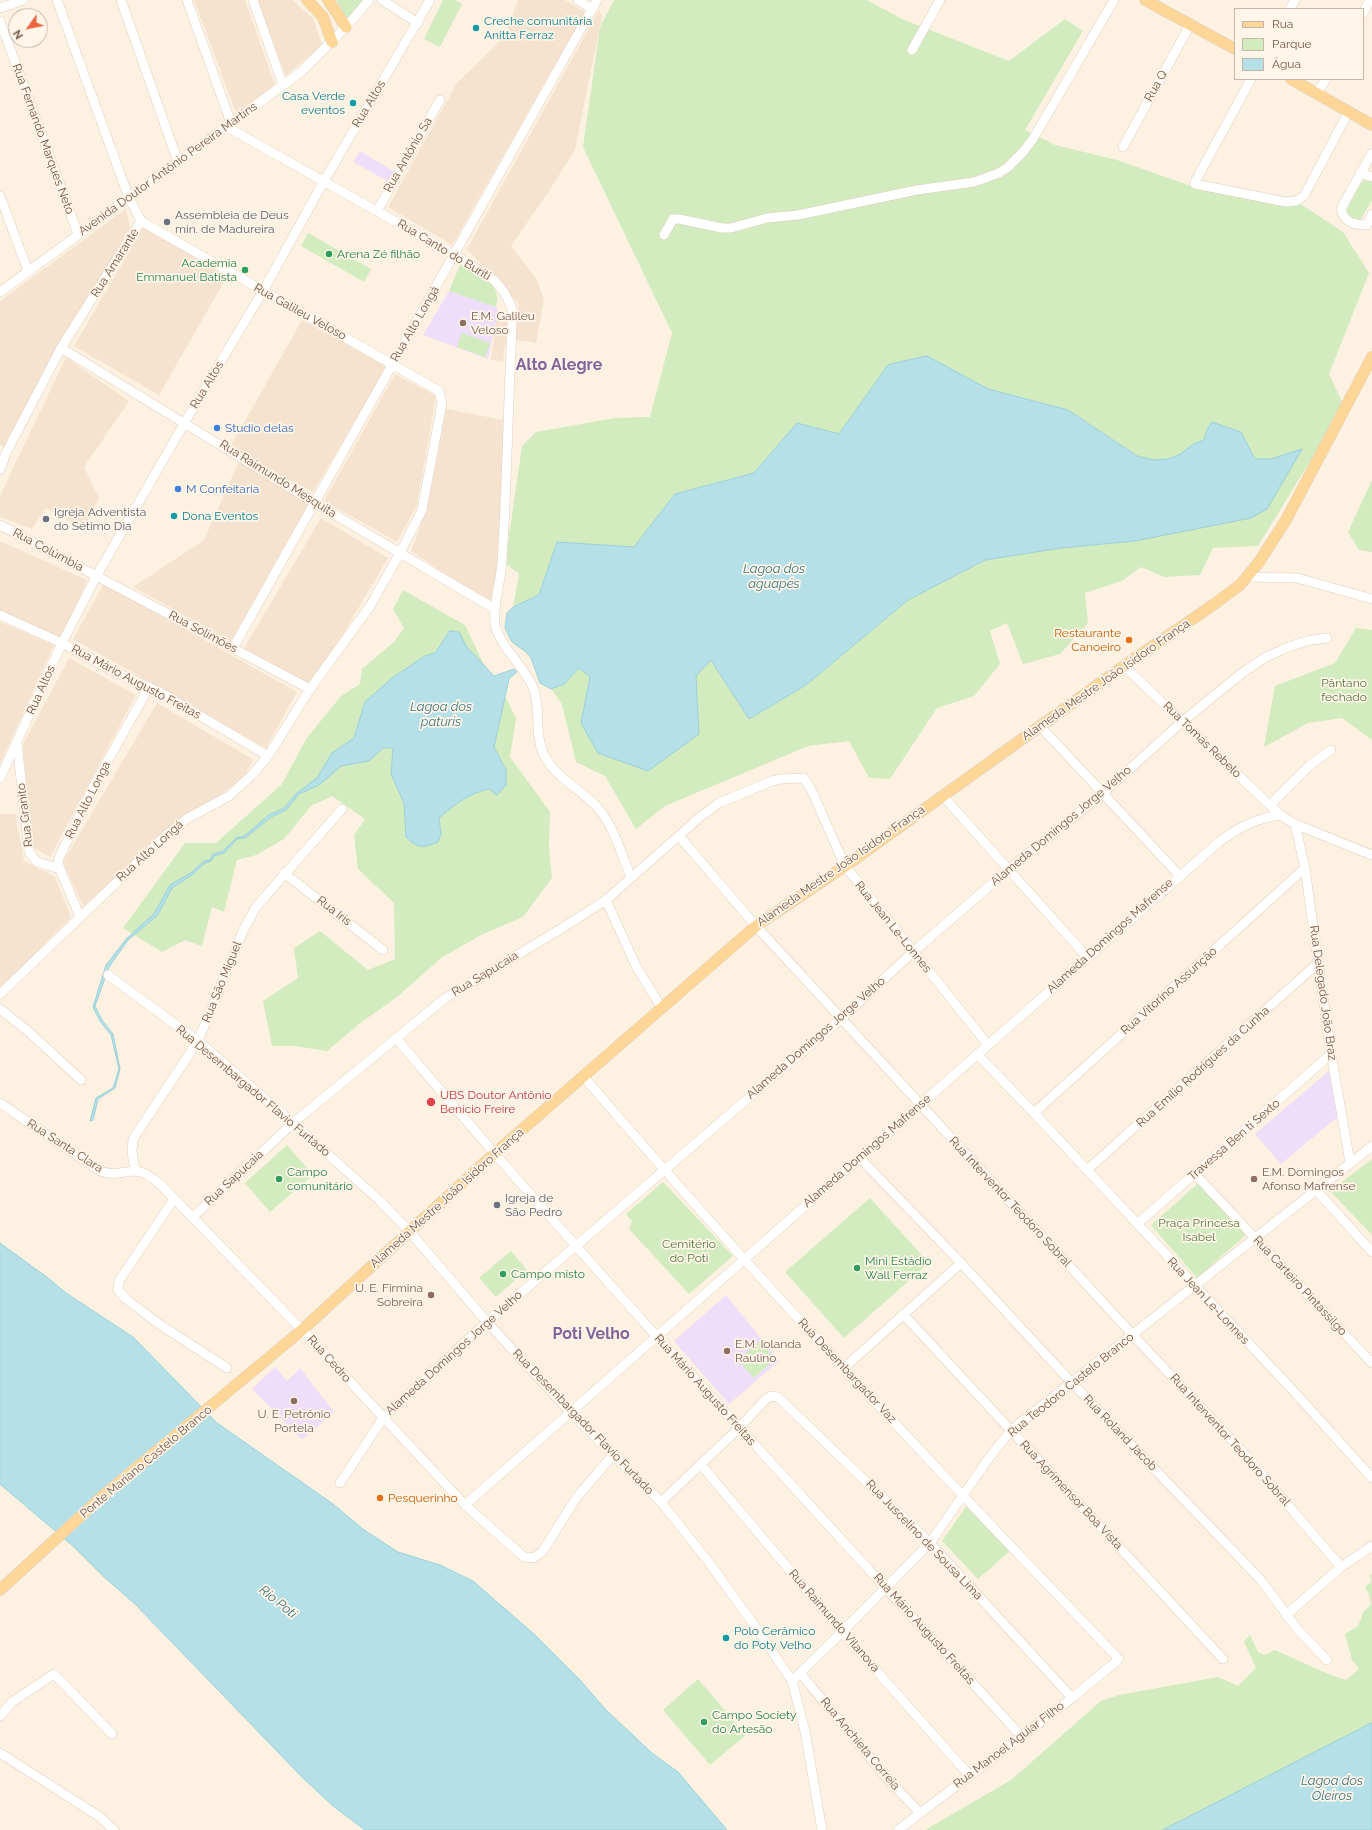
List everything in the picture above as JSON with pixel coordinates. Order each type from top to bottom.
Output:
[{"type":"main road","points":[[307,0],[323,17],[332,42]]},
{"type":"main road","points":[[328,0],[346,28]]},
{"type":"main road","points":[[1145,0],[1234,48]]},
{"type":"main road","points":[[1293,80],[1371,123]]},
{"type":"main road","name":"Alameda Mestre João Isidoro França","points":[[271,1356],[302,1330],[494,1154],[661,1007],[756,926],[845,866],[942,795],[1213,605],[1248,577],[1286,520],[1372,357]]},
{"type":"main road","name":"Ponte Mariano Castelo Branco","points":[[0,1590],[105,1494],[271,1356]]},
{"type":"street","points":[[0,8],[23,0]]},
{"type":"street","name":"Rua Amarante","points":[[0,470],[3,452],[61,348],[140,221],[129,198],[57,0]]},
{"type":"street","points":[[121,0],[178,162]]},
{"type":"street","points":[[187,0],[229,125]]},
{"type":"street","points":[[253,0],[283,85]]},
{"type":"street","name":"Avenida Doutor Antônio Pereira Martins","points":[[0,292],[301,72],[346,28],[369,0]]},
{"type":"street","points":[[382,0],[418,23]]},
{"type":"street","name":"Rua Altos","points":[[0,778],[62,643],[96,575],[263,291],[324,181],[418,23],[430,0]]},
{"type":"street","points":[[578,0],[592,9]]},
{"type":"street","name":"Rua Alto Longá","points":[[233,648],[597,0]]},
{"type":"street","points":[[912,50],[940,0]]},
{"type":"street","points":[[664,235],[673,219],[679,218],[722,228],[731,228],[767,218],[798,215],[917,190],[974,182],[999,173],[1019,156],[1033,139],[1114,0]]},
{"type":"street","points":[[1364,11],[1370,0]]},
{"type":"street","name":"Rua Fernando Marques Neto","points":[[0,21],[78,234]]},
{"type":"street","name":"Rua Q","points":[[1123,147],[1190,25]]},
{"type":"street","points":[[1251,80],[1195,184],[1286,202],[1299,200],[1304,196],[1349,111]]},
{"type":"street","points":[[1318,93],[1325,80]]},
{"type":"street","name":"Rua Antônio Sa","points":[[377,211],[440,100]]},
{"type":"street","name":"Rua Canto do Buriti","points":[[229,125],[455,255],[494,280],[504,292],[512,308],[512,327],[502,564],[495,609]]},
{"type":"street","points":[[1372,153],[1341,210],[1345,219],[1355,225],[1370,228],[1372,214]]},
{"type":"street","points":[[1360,173],[1372,177]]},
{"type":"street","points":[[0,196],[28,271]]},
{"type":"street","name":"Rua Galileu Veloso","points":[[140,221],[439,391]]},
{"type":"street","name":"Rua Raimundo Mesquita","points":[[61,348],[495,609]]},
{"type":"street","name":"Rua Alto Longá","points":[[0,994],[175,826],[230,796],[268,756],[310,689],[370,606],[418,518],[424,501],[442,403],[439,391]]},
{"type":"street","name":"Rua Colúmbia","points":[[0,525],[96,575]]},
{"type":"street","name":"Rua Solimões","points":[[96,575],[310,689]]},
{"type":"street","points":[[1248,577],[1296,578],[1372,598]]},
{"type":"street","points":[[495,609],[494,621],[498,634],[533,689],[537,728],[543,753],[555,773],[590,799],[599,808],[608,824],[632,877]]},
{"type":"street","name":"Rua Mário Augusto Freitas","points":[[0,614],[62,643],[107,668],[179,702],[268,756]]},
{"type":"street","name":"Alameda Domingos Jorge Velho","points":[[340,1483],[382,1418],[487,1322],[842,1018],[913,952],[1008,870],[1103,793],[1183,721],[1242,673],[1266,657],[1286,648],[1306,641],[1326,638]]},
{"type":"street","name":"Rua Tomas Rebelo","points":[[1124,666],[1280,815],[1296,824],[1372,855]]},
{"type":"street","name":"Rua Alto Longa","points":[[60,869],[58,862],[59,858],[88,796],[149,687]]},
{"type":"street","points":[[1040,726],[1179,876]]},
{"type":"street","name":"Rua Granito","points":[[17,742],[29,852],[38,862],[60,869]]},
{"type":"street","points":[[1270,805],[1310,765],[1331,750]]},
{"type":"street","name":"Rua Sapucaia","points":[[193,1217],[293,1123],[444,999],[606,900],[700,817],[719,803],[772,781],[804,778]]},
{"type":"street","name":"Rua Jean Le-Lonnes","points":[[804,778],[811,789],[845,866],[988,1045]]},
{"type":"street","points":[[942,795],[1087,958]]},
{"type":"street","name":"Rua São Miguel","points":[[135,1171],[132,1152],[133,1139],[198,1041],[249,918],[262,898],[342,809]]},
{"type":"street","name":"Alameda Domingos Mafrense","points":[[465,1505],[1179,876],[1236,830],[1252,821],[1280,815]]},
{"type":"street","name":"Rua Delegado João Braz","points":[[1296,824],[1305,868],[1331,1054],[1350,1162]]},
{"type":"street","name":"Rua Interventor Teodoro Sobral","points":[[680,836],[756,926],[1241,1450],[1341,1567]]},
{"type":"street","name":"Rua Vitorino Assunção","points":[[1034,1113],[1305,868]]},
{"type":"street","points":[[60,869],[80,917]]},
{"type":"street","name":"Rua Iris","points":[[284,873],[383,950]]},
{"type":"street","points":[[606,900],[636,966],[661,1007]]},
{"type":"street","name":"Rua Emílio Rodrigues da Cunha","points":[[1087,1170],[1318,963]]},
{"type":"street","name":"Rua Desembargador Flavio Furtado","points":[[108,975],[198,1041],[379,1200],[410,1232],[487,1322],[570,1412],[661,1502],[708,1561],[762,1636],[792,1681],[805,1731],[822,1830]]},
{"type":"street","points":[[0,1009],[28,1031],[81,1080]]},
{"type":"street","name":"Rua Mário Augusto Freitas","points":[[396,1038],[494,1154],[656,1336],[1021,1736]]},
{"type":"street","name":"Rua Jean Le-Lonnes","points":[[977,1054],[1344,1445],[1372,1478]]},
{"type":"street","name":"Travessa Ben ti Sexto","points":[[1137,1224],[1196,1174],[1331,1054]]},
{"type":"street","name":"Rua Desembargador Vaz","points":[[584,1076],[664,1170],[743,1259],[961,1496],[1119,1659]]},
{"type":"street","name":"Rua Santa Clara","points":[[0,1103],[100,1171],[117,1175],[135,1171]]},
{"type":"street","name":"Rua Teodoro Castelo Branco","points":[[792,1681],[801,1674],[930,1543],[961,1496],[1011,1430],[1372,1146]]},
{"type":"street","name":"Rua Roland Jacob","points":[[860,1158],[961,1262],[1072,1383],[1261,1580],[1298,1630],[1327,1660]]},
{"type":"street","name":"Rua Cedro","points":[[135,1171],[152,1177],[193,1217],[302,1330],[382,1418],[465,1505],[524,1557],[533,1558],[542,1552],[577,1497],[613,1455]]},
{"type":"street","name":"Rua Carteiro Pintassilgo","points":[[1196,1174],[1372,1363]]},
{"type":"street","points":[[1316,1190],[1372,1252]]},
{"type":"street","points":[[174,1199],[119,1281],[118,1290],[126,1299],[159,1324],[227,1368]]},
{"type":"street","points":[[844,1368],[961,1262]]},
{"type":"street","name":"Rua Agrimensor Boa Vista","points":[[903,1314],[1223,1659]]},
{"type":"street","name":"Rua Juscelino de Sousa Lima","points":[[739,1428],[766,1399],[774,1396],[782,1399],[930,1543],[1072,1698]]},
{"type":"street","points":[[661,1502],[739,1428]]},
{"type":"street","name":"Rua Raimundo Vilanova","points":[[701,1465],[842,1632],[969,1775]]},
{"type":"street","points":[[1286,1614],[1341,1567],[1372,1546]]},
{"type":"street","name":"Rua Manoel Aguiar Filho","points":[[898,1830],[1072,1698],[1119,1659]]},
{"type":"street","points":[[0,1716],[12,1702],[54,1674],[112,1734]]},
{"type":"street","name":"Rua Anchieta Correia","points":[[801,1674],[886,1777],[920,1813]]},
{"type":"street","points":[[0,1753],[100,1817],[114,1830]]},
{"type":"shaded area","points":[[194,0],[245,0],[275,85],[236,113]]},
{"type":"shaded area","points":[[256,0],[292,0],[313,18],[322,45],[286,76]]},
{"type":"shaded area","points":[[518,0],[565,0],[585,12],[452,245],[388,207],[457,83],[504,37]]},
{"type":"shaded area","points":[[599,10],[602,16],[575,150],[511,246],[537,280],[544,300],[536,343],[512,339],[519,304],[467,249]]},
{"type":"shaded area","points":[[360,151],[395,172],[389,182],[353,162]]},
{"type":"shaded area","points":[[126,209],[130,227],[4,447],[0,445],[0,301]]},
{"type":"shaded area","points":[[144,226],[228,275],[159,395],[74,346]]},
{"type":"shaded area","name":"E.M. Galileu Veloso","points":[[449,291],[496,307],[498,311],[488,359],[423,335]]},
{"type":"shaded area","points":[[497,315],[509,316],[503,362],[491,360]]},
{"type":"shaded area","points":[[302,320],[387,366],[313,492],[229,449]]},
{"type":"shaded area","points":[[66,357],[129,401],[84,467],[99,498],[83,529],[46,508],[32,529],[0,517],[0,496]]},
{"type":"shaded area","points":[[395,374],[436,396],[417,505],[397,542],[324,501]]},
{"type":"shaded area","points":[[446,409],[504,420],[498,564],[490,604],[411,551],[425,513],[434,475]]},
{"type":"shaded area","points":[[239,461],[308,504],[231,641],[133,587],[204,540]]},
{"type":"shaded area","points":[[321,518],[388,558],[310,690],[243,650]]},
{"type":"shaded area","points":[[0,541],[87,580],[61,640],[0,613]]},
{"type":"shaded area","points":[[104,584],[297,692],[266,748],[73,639]]},
{"type":"shaded area","points":[[0,622],[54,645],[0,764]]},
{"type":"shaded area","points":[[69,658],[136,695],[50,857],[32,847],[23,744]]},
{"type":"shaded area","points":[[157,703],[254,760],[244,776],[83,906],[63,862]]},
{"type":"shaded area","points":[[0,814],[15,814],[24,861],[55,877],[71,917],[0,989]]},
{"type":"shaded area","points":[[1337,1064],[1345,1111],[1281,1164],[1255,1134]]},
{"type":"shaded area","name":"E.M. Iolanda Raulino","points":[[726,1295],[779,1361],[729,1404],[674,1341]]},
{"type":"shaded area","name":"U. E. Petrônio Portela","points":[[275,1367],[287,1381],[300,1368],[334,1412],[302,1440],[252,1389]]},
{"type":"green space","points":[[336,0],[364,0],[346,21]]},
{"type":"green space","points":[[443,0],[455,0],[462,4],[440,47],[424,39]]},
{"type":"green space","points":[[614,0],[867,0],[902,19],[1009,61],[1065,19],[1083,31],[1025,130],[1055,145],[1117,160],[1191,186],[1302,205],[1343,232],[1369,273],[1329,374],[1344,406],[1258,546],[1213,548],[1200,575],[1164,577],[1141,567],[1122,581],[1085,593],[1088,623],[1060,654],[1023,664],[1007,623],[990,631],[1000,664],[974,696],[937,708],[890,779],[869,778],[849,741],[808,746],[665,806],[636,829],[605,776],[576,762],[562,704],[551,689],[564,684],[579,668],[590,677],[581,723],[699,734],[696,676],[711,660],[749,719],[806,685],[908,600],[985,560],[1061,548],[1135,541],[1251,518],[1301,450],[1271,459],[1255,459],[1241,432],[1212,422],[1207,430],[1204,440],[1192,445],[1179,455],[1168,459],[1154,460],[1137,456],[1068,410],[988,389],[927,356],[888,366],[839,434],[797,423],[754,473],[675,494],[634,547],[557,542],[539,595],[513,607],[519,574],[505,563],[522,446],[536,432],[615,418],[650,417],[672,333],[583,147],[600,27]]},
{"type":"green space","points":[[1362,181],[1372,181],[1372,200],[1361,219],[1354,218],[1346,211]]},
{"type":"green space","name":"Arena Zé filhão","points":[[308,233],[371,269],[364,282],[301,246]]},
{"type":"green space","points":[[460,265],[482,276],[493,285],[497,298],[496,307],[449,291]]},
{"type":"green space","points":[[462,333],[490,343],[485,357],[457,347]]},
{"type":"green space","points":[[1372,480],[1372,552],[1359,550],[1348,532]]},
{"type":"green space","points":[[403,590],[465,625],[486,669],[466,646],[450,631],[435,653],[425,656],[365,702],[354,738],[369,761],[383,748],[393,748],[391,774],[404,803],[406,837],[441,834],[439,818],[453,805],[476,792],[489,789],[506,769],[494,747],[504,694],[516,718],[510,757],[550,812],[549,847],[552,878],[523,917],[481,935],[441,958],[396,998],[363,1021],[327,1051],[294,1046],[272,1046],[263,1001],[298,978],[294,948],[320,931],[368,970],[395,959],[394,903],[358,869],[354,835],[365,819],[332,796],[311,806],[284,839],[256,855],[237,860],[224,912],[212,907],[202,946],[185,940],[162,952],[123,928],[185,843],[216,843],[282,784],[306,739],[341,696],[360,684],[362,669],[394,642],[404,628],[393,609]]},
{"type":"green space","name":"Pântano fechado","points":[[1356,628],[1372,630],[1372,740],[1342,718],[1308,723],[1264,747],[1275,686],[1335,663]]},
{"type":"green space","name":"Campo comunitário","points":[[287,1145],[313,1175],[270,1212],[245,1183]]},
{"type":"green space","points":[[1372,1159],[1372,1235],[1330,1191]]},
{"type":"green space","name":"Praça Princesa Isabel","points":[[1201,1181],[1247,1234],[1197,1278],[1151,1225]]},
{"type":"green space","name":"Cemitério do Poti","points":[[663,1182],[733,1256],[689,1294],[629,1229],[632,1221],[626,1214]]},
{"type":"green space","name":"Mini Estádio Wall Ferraz","points":[[870,1198],[929,1263],[844,1338],[785,1272]]},
{"type":"green space","name":"Campo misto","points":[[511,1251],[527,1270],[496,1297],[479,1278]]},
{"type":"green space","points":[[760,1341],[775,1359],[754,1378],[738,1360]]},
{"type":"green space","points":[[967,1505],[1010,1551],[978,1579],[942,1541]]},
{"type":"green space","points":[[1372,1574],[1372,1830],[925,1830],[1011,1780],[1101,1701],[1119,1695],[1218,1677],[1238,1686],[1256,1668],[1244,1642],[1250,1635],[1258,1652],[1264,1655],[1275,1650],[1333,1676],[1346,1680],[1359,1669],[1352,1660],[1345,1634],[1358,1626],[1364,1611],[1371,1605],[1369,1594],[1365,1587],[1371,1582],[1370,1575]]},
{"type":"green space","name":"Campo Society do Artesão","points":[[698,1679],[746,1735],[710,1765],[663,1710]]},
{"type":"water","name":"Lagoa dos aguapés","points":[[927,356],[988,389],[1068,410],[1137,456],[1154,460],[1168,459],[1179,455],[1192,445],[1204,440],[1207,430],[1212,422],[1241,432],[1255,459],[1271,459],[1302,449],[1267,509],[1251,518],[1135,541],[1061,548],[985,560],[908,600],[806,685],[749,719],[711,660],[696,676],[699,734],[648,771],[598,753],[581,723],[590,677],[579,668],[564,684],[551,689],[540,683],[531,658],[526,652],[512,642],[505,628],[507,613],[513,607],[539,595],[557,542],[634,547],[675,494],[754,473],[797,423],[839,434],[888,365]]},
{"type":"water","name":"Lagoa dos paturis","points":[[450,631],[459,632],[466,646],[494,676],[514,669],[517,672],[509,679],[494,747],[506,770],[506,785],[497,795],[489,789],[475,793],[456,804],[439,818],[441,834],[438,842],[424,846],[417,845],[406,837],[404,803],[391,774],[393,748],[383,748],[369,761],[341,766],[319,785],[299,794],[286,810],[271,817],[245,838],[237,839],[224,853],[214,856],[211,861],[205,863],[192,875],[172,888],[157,916],[128,940],[109,967],[95,1006],[102,1020],[113,1034],[120,1069],[115,1088],[98,1099],[93,1120],[90,1121],[96,1098],[113,1088],[119,1069],[111,1035],[100,1021],[93,1007],[106,965],[127,938],[154,914],[170,885],[191,873],[204,861],[210,860],[213,854],[223,851],[236,838],[244,836],[269,815],[284,808],[297,793],[317,778],[332,753],[354,738],[365,702],[392,678],[425,656],[435,653]]},
{"type":"water","name":"Rio Poti","points":[[0,1243],[66,1293],[133,1337],[217,1423],[333,1504],[364,1530],[398,1552],[440,1565],[473,1581],[535,1635],[579,1679],[606,1710],[653,1754],[678,1772],[727,1830],[365,1830],[333,1806],[302,1777],[134,1603],[103,1576],[74,1547],[0,1484]]},
{"type":"water","name":"Lagoa dos Oleiros","points":[[1372,1723],[1372,1830],[1163,1830]]},
{"type":"place","name":"Creche comunitária Anitta Ferraz","points":[[476,28]]},
{"type":"place","name":"Casa Verde eventos","points":[[353,103]]},
{"type":"place","name":"Assembleia de Deus min. de Madureira","points":[[167,222]]},
{"type":"place","name":"Arena Zé filhão","points":[[329,254]]},
{"type":"place","name":"Academia Emmanuel Batista","points":[[245,270]]},
{"type":"place","name":"E.M. Galileu Veloso","points":[[463,323]]},
{"type":"place","name":"Studio delas","points":[[217,428]]},
{"type":"place","name":"M Confeitaria","points":[[178,489]]},
{"type":"place","name":"Dona Eventos","points":[[174,516]]},
{"type":"place","name":"Igreja Adventista do Sétimo Dia","points":[[46,519]]},
{"type":"place","name":"Restaurante Canoeiro","points":[[1129,640]]},
{"type":"place","name":"UBS Doutor Antônio Benício Freire","points":[[431,1102]]},
{"type":"place","name":"Campo comunitário","points":[[279,1179]]},
{"type":"place","name":"E.M. Domingos Afonso Mafrense","points":[[1254,1179]]},
{"type":"place","name":"Igreja de São Pedro","points":[[497,1205]]},
{"type":"place","name":"Mini Estádio Wall Ferraz","points":[[857,1268]]},
{"type":"place","name":"Campo misto","points":[[503,1274]]},
{"type":"place","name":"U. E. Firmina Sobreira","points":[[431,1295]]},
{"type":"place","name":"E.M. Iolanda Raulino","points":[[727,1351]]},
{"type":"place","name":"U. E. Petrônio Portela","points":[[294,1401]]},
{"type":"place","name":"Pesquerinho","points":[[380,1498]]},
{"type":"place","name":"Polo Cerâmico do Poty Velho","points":[[726,1638]]},
{"type":"place","name":"Campo Society do Artesão","points":[[704,1722]]},
{"type":"district","name":"Alto Alegre","points":[[559,365]]},
{"type":"district","name":"Poti Velho","points":[[591,1334]]}]
